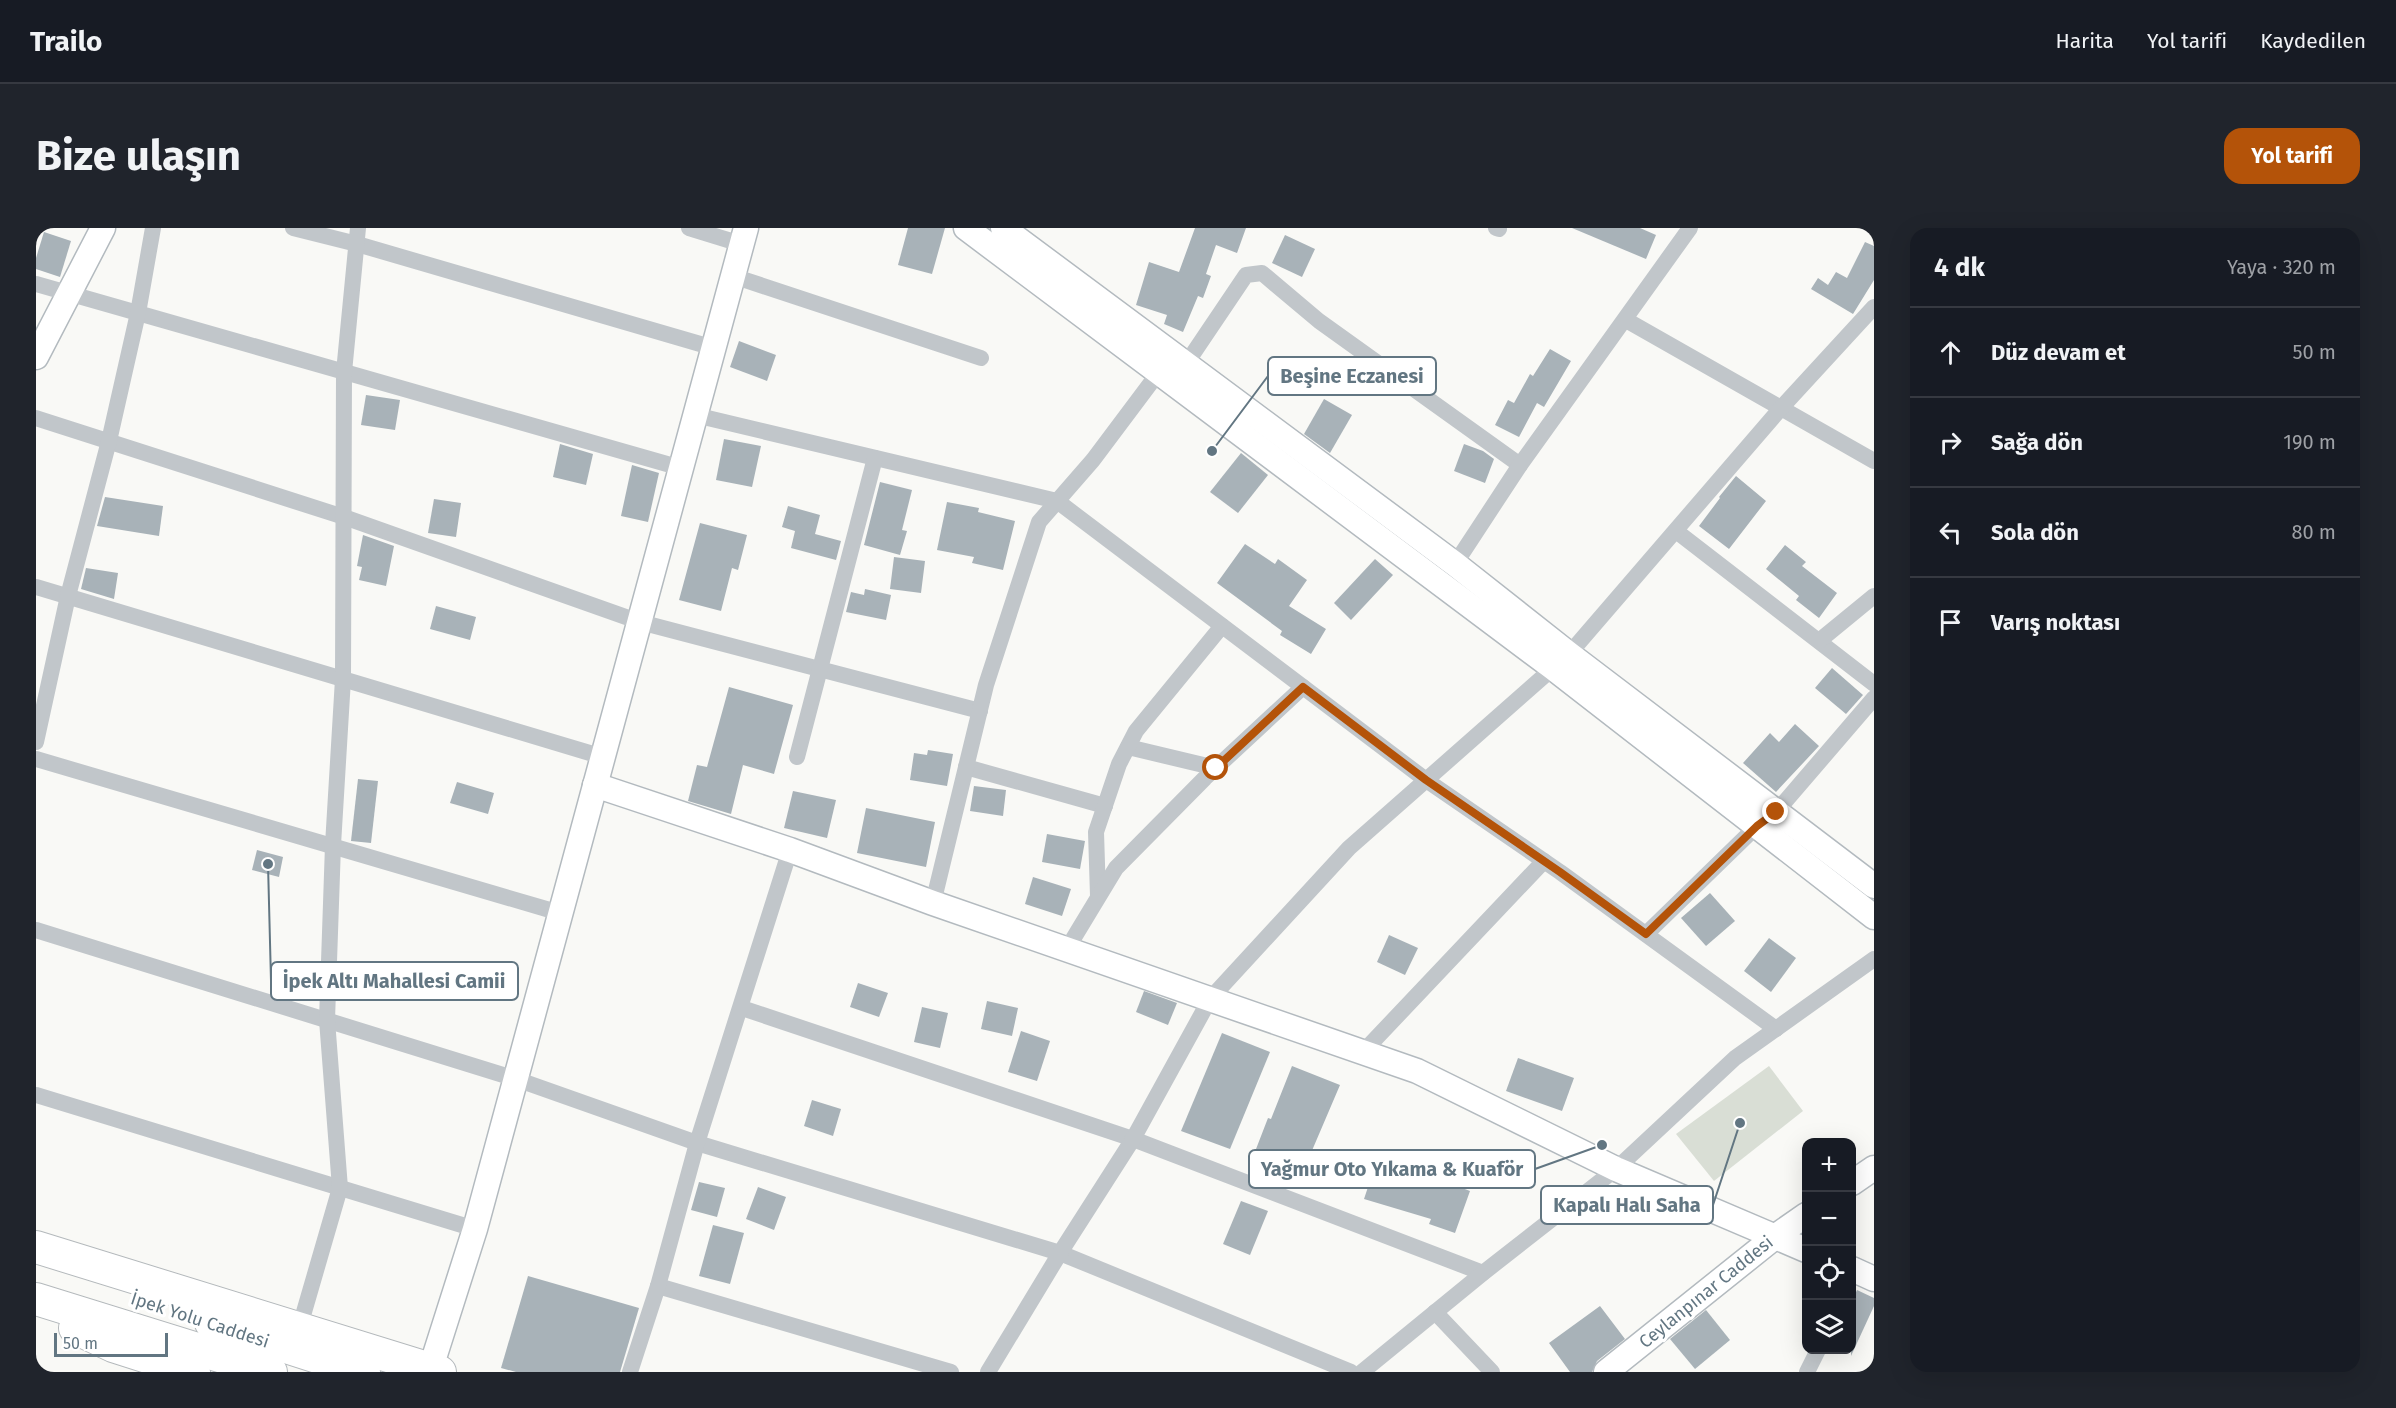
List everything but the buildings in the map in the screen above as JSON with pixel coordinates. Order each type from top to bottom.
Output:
[{"type":"highway","points":[[36,1247],[437,1365]]},
{"type":"highway","name":"İpek Yolu Caddesi","points":[[36,1268],[364,1372]]},
{"type":"highway","name":"İpek Yolu Caddesi","points":[[36,1299],[271,1372]]},
{"type":"highway","points":[[36,1309],[113,1346],[190,1371]]},
{"type":"street","points":[[36,357],[103,228]]},
{"type":"street","points":[[36,742],[68,596],[109,441],[138,313],[153,228]]},
{"type":"street","points":[[292,228],[358,236],[714,348]]},
{"type":"street","points":[[437,1365],[744,236],[689,228]]},
{"type":"street","points":[[966,228],[1173,363],[1455,564],[1561,661],[1757,826],[1874,917]]},
{"type":"street","points":[[1004,228],[1173,363],[1561,661],[1776,812],[1874,886]]},
{"type":"street","points":[[1455,564],[1520,465],[1690,228]]},
{"type":"street","points":[[304,1312],[340,1188],[327,1020],[333,845],[343,679],[344,372],[358,236]]},
{"type":"street","points":[[933,903],[986,685],[1039,522],[1093,460],[1245,274],[1262,273],[1319,321],[1520,465]]},
{"type":"street","points":[[733,276],[981,358]]},
{"type":"street","points":[[36,284],[681,468]]},
{"type":"street","points":[[988,1372],[1132,1139],[1210,999],[1349,848],[1561,661],[1781,408],[1874,307]]},
{"type":"street","points":[[1626,320],[1874,461]]},
{"type":"street","points":[[695,415],[1057,501],[1426,780],[1544,861],[1776,1029]]},
{"type":"street","points":[[36,418],[344,517],[640,622],[980,711]]},
{"type":"street","points":[[797,757],[875,458]]},
{"type":"street","points":[[1676,531],[1874,684]]},
{"type":"street","points":[[36,587],[603,757]]},
{"type":"street","points":[[1819,641],[1874,596]]},
{"type":"street","points":[[1098,896],[1096,832],[1119,764],[1136,731],[1222,626]]},
{"type":"street","points":[[1067,949],[1116,868],[1216,768],[1303,687]]},
{"type":"street","points":[[1646,934],[1757,826],[1776,812],[1874,698]]},
{"type":"street","points":[[1128,747],[1216,768]]},
{"type":"street","points":[[36,759],[560,913]]},
{"type":"street","points":[[966,767],[1105,806]]},
{"type":"street","points":[[595,785],[790,850],[933,903],[1417,1071],[1616,1169],[1802,1248]]},
{"type":"street","points":[[630,1372],[658,1286],[697,1143],[742,1008],[790,850]]},
{"type":"street","points":[[1362,1052],[1544,861]]},
{"type":"street","points":[[36,930],[516,1079],[697,1143],[1060,1253],[1351,1372]]},
{"type":"street","points":[[1362,1372],[1616,1169],[1735,1058],[1874,959]]},
{"type":"street","points":[[742,1008],[1132,1139],[1483,1273]]},
{"type":"street","points":[[36,1095],[475,1229]]},
{"type":"street","points":[[1856,1181],[1874,1168]]},
{"type":"street","name":"Ceylanpınar Caddesi","points":[[1606,1372],[1802,1218]]},
{"type":"street","points":[[658,1286],[951,1372]]},
{"type":"street","points":[[1435,1312],[1492,1372]]},
{"type":"street","points":[[1807,1372],[1816,1354]]},
{"type":"shaded area","points":[[1769,1066],[1803,1111],[1714,1181],[1676,1134]]},
{"type":"place","name":"Beşine Eczanesi","points":[[1212,451]]},
{"type":"place","name":"İpek Altı Mahallesi Camii","points":[[268,864]]},
{"type":"place","name":"Kapalı Halı Saha","points":[[1740,1123]]},
{"type":"place","name":"Yağmur Oto Yıkama & Kuaför","points":[[1602,1145]]},
{"type":"route","points":[[1216,768],[1303,687],[1426,780],[1646,934],[1757,826],[1776,812]]}]
